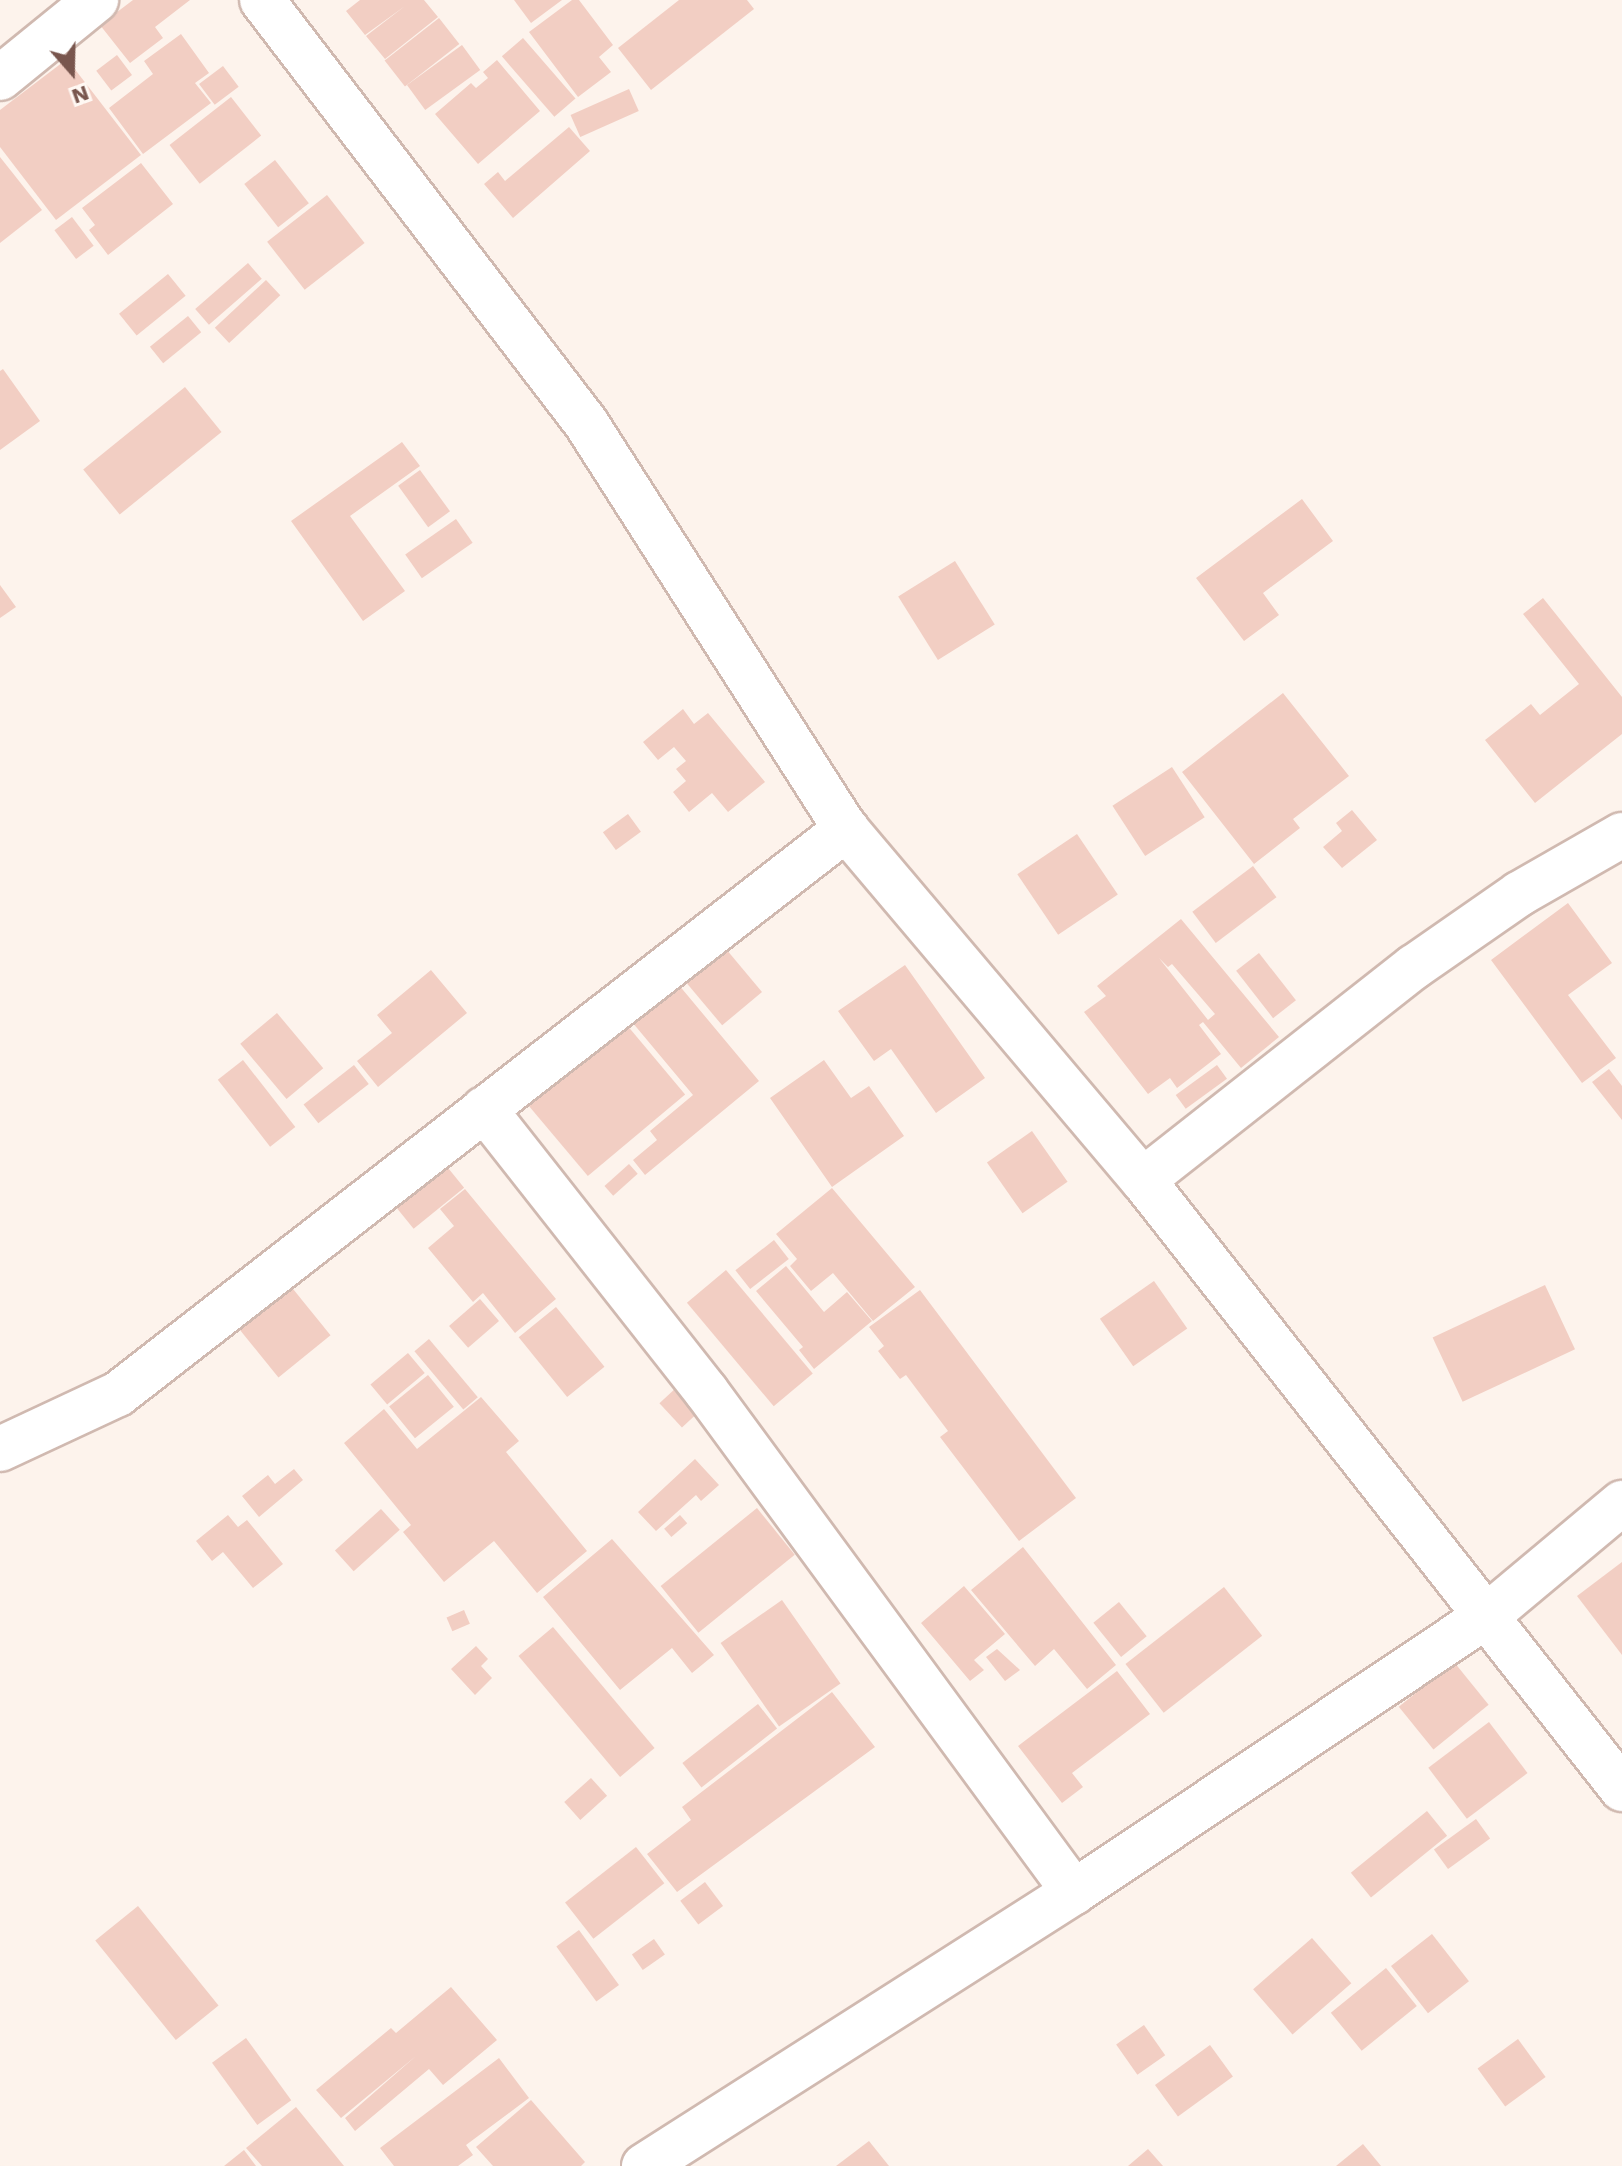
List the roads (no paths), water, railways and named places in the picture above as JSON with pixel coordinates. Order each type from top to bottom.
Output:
[{"type":"street","points":[[0,78],[96,0]]},
{"type":"street","points":[[262,0],[586,423],[846,829],[1143,1180],[1622,1789]]},
{"type":"street","points":[[0,1449],[118,1394],[846,829]]},
{"type":"street","points":[[1143,1180],[1414,967],[1519,894],[1622,835]]},
{"type":"street","points":[[484,1109],[706,1391],[1074,1892]]},
{"type":"street","points":[[644,2166],[1074,1892],[1488,1615],[1622,1503]]}]
